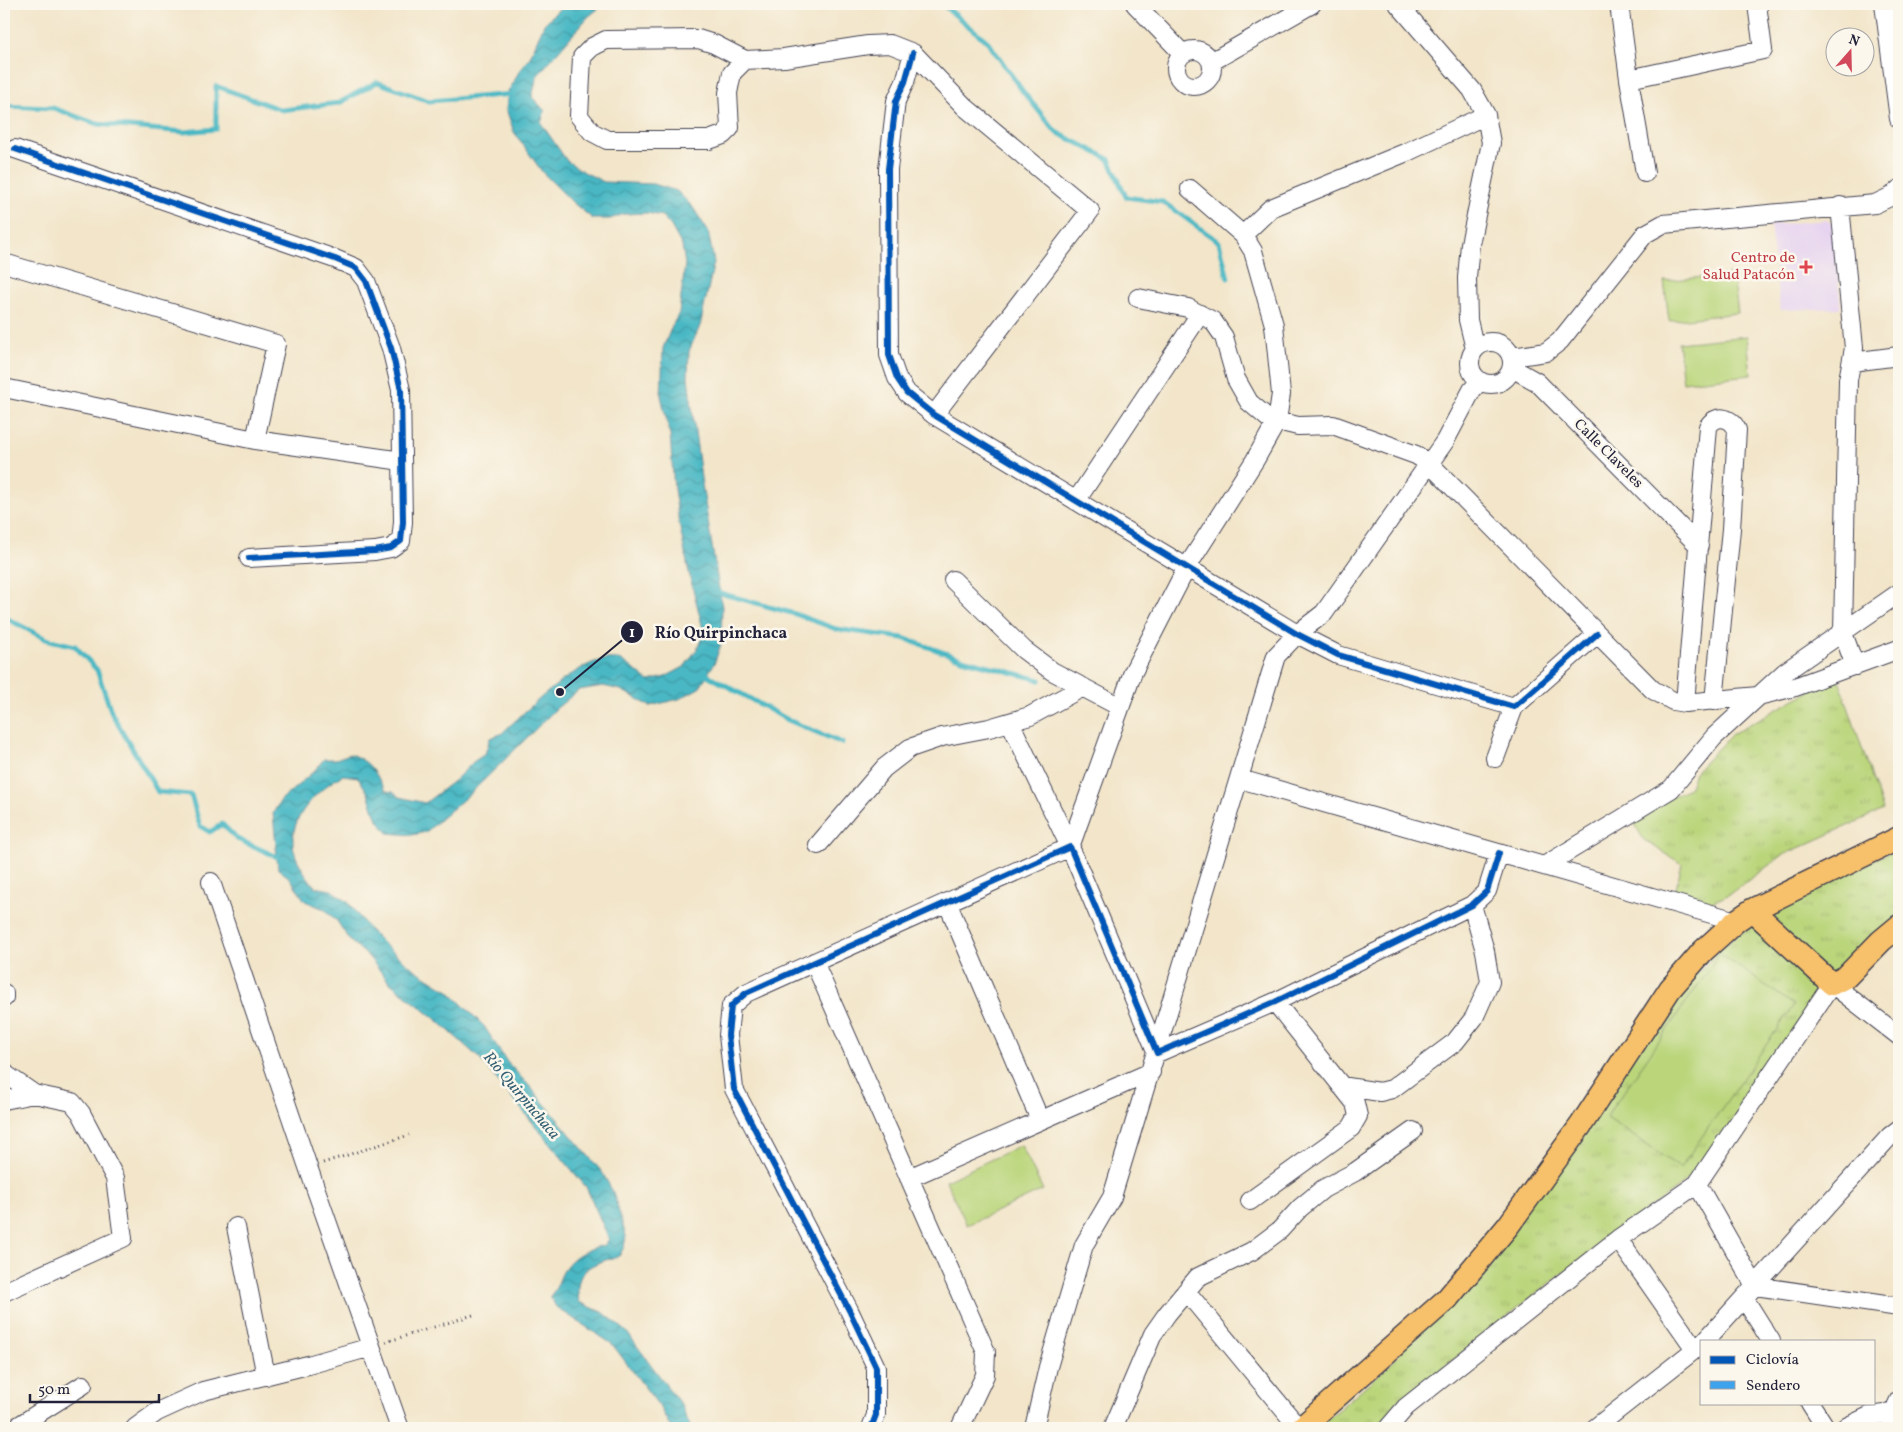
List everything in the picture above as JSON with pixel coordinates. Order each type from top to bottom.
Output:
[{"type":"main road","points":[[1300,1428],[1447,1299],[1508,1226],[1581,1125],[1670,989],[1703,951],[1744,916],[1899,838]]},
{"type":"main road","points":[[1744,916],[1832,984],[1846,977],[1881,941],[1899,926]]},
{"type":"street","points":[[1136,4],[1183,54]]},
{"type":"street","points":[[1211,62],[1312,4]]},
{"type":"street","points":[[1398,4],[1472,90],[1486,114],[1491,143],[1470,244],[1467,278],[1468,320],[1475,349]]},
{"type":"street","points":[[1619,4],[1629,79],[1645,173]]},
{"type":"street","points":[[1629,79],[1762,50],[1757,4]]},
{"type":"street","points":[[1884,4],[1899,119]]},
{"type":"street","points":[[745,60],[732,73],[728,93],[730,128],[723,135],[709,140],[607,140],[592,132],[579,116],[582,57],[592,46],[606,40],[698,40],[714,44],[745,60],[784,58],[868,45],[890,44],[913,52],[965,107],[1090,211],[934,415]]},
{"type":"street","points":[[1198,50],[1204,53],[1211,62],[1211,74],[1208,80],[1198,85],[1191,86],[1186,84],[1178,74],[1177,63],[1183,54],[1187,52],[1198,50]]},
{"type":"street","points":[[913,52],[905,82],[896,102],[888,170],[889,355],[897,378],[908,393],[934,415],[1297,634],[1338,655],[1514,707]]},
{"type":"street","points":[[1243,235],[1271,208],[1407,152],[1486,114]]},
{"type":"street","points":[[15,149],[356,268],[366,281],[391,348],[401,390],[403,522],[401,541],[391,548],[375,551],[249,558]]},
{"type":"street","points":[[871,1428],[876,1415],[876,1367],[844,1301],[734,1089],[728,1035],[731,1006],[746,993],[1070,847],[1133,672],[1187,567],[1255,460],[1277,421],[1281,394],[1274,325],[1253,251],[1243,235],[1190,189]]},
{"type":"street","points":[[1512,362],[1546,352],[1560,340],[1645,234],[1663,224],[1875,204],[1892,196],[1899,189]]},
{"type":"street","points":[[1840,206],[1854,348],[1848,380],[1843,633],[1855,666]]},
{"type":"street","points":[[4,262],[276,344],[255,440]]},
{"type":"street","points":[[1138,298],[1188,308],[1213,321],[1224,337],[1236,379],[1249,402],[1269,419],[1298,426],[1332,425],[1416,455],[1430,464],[1653,690],[1674,701],[1685,703],[1758,696],[1795,687],[1899,649]]},
{"type":"street","points":[[1076,501],[1200,314]]},
{"type":"street","points":[[1492,342],[1504,346],[1512,362],[1506,379],[1500,383],[1486,384],[1480,381],[1471,370],[1471,355],[1475,349],[1480,345],[1492,342]]},
{"type":"street","points":[[1852,362],[1899,356]]},
{"type":"street","name":"Calle Claveles","points":[[1512,362],[1537,382],[1699,546]]},
{"type":"street","points":[[1034,1428],[1048,1367],[1084,1245],[1112,1197],[1276,656],[1297,634],[1324,613],[1446,441],[1472,390],[1480,381]]},
{"type":"street","points":[[4,388],[255,440],[402,461]]},
{"type":"street","points":[[1685,703],[1708,427],[1711,421],[1718,418],[1726,419],[1735,424],[1737,430],[1731,529],[1714,700]]},
{"type":"street","points":[[953,580],[1024,650],[1052,671],[1120,707]]},
{"type":"street","points":[[1544,866],[1671,788],[1714,737],[1785,672],[1899,593]]},
{"type":"street","points":[[1495,758],[1514,707],[1597,634]]},
{"type":"street","points":[[818,845],[884,768],[910,748],[942,737],[989,728],[1030,716],[1083,687]]},
{"type":"street","points":[[1010,722],[1070,847],[1157,1053]]},
{"type":"street","points":[[1240,779],[1544,866],[1744,916]]},
{"type":"street","points":[[1157,1053],[1275,1002],[1472,905],[1487,891],[1499,853]]},
{"type":"street","points":[[211,882],[399,1426]]},
{"type":"street","points":[[947,902],[1040,1120]]},
{"type":"street","points":[[1342,1086],[1380,1092],[1392,1089],[1455,1042],[1474,1018],[1490,982],[1485,951],[1472,905]]},
{"type":"street","points":[[814,962],[986,1352],[985,1375],[960,1428]]},
{"type":"street","points":[[1388,1428],[1406,1408],[1618,1239],[1697,1184],[1832,984],[1899,1036]]},
{"type":"street","points":[[4,993],[4,998]]},
{"type":"street","points":[[1250,1200],[1350,1128],[1358,1116],[1355,1103],[1275,1002]]},
{"type":"street","points":[[4,1071],[5,1074],[34,1094],[72,1102],[81,1113],[115,1178],[123,1238],[4,1292]]},
{"type":"street","points":[[909,1178],[1151,1072]]},
{"type":"street","points":[[4,1100],[34,1094]]},
{"type":"street","points":[[1706,1340],[1890,1136],[1899,1129]]},
{"type":"street","points":[[1114,1428],[1153,1334],[1198,1277],[1252,1251],[1280,1230],[1300,1208],[1323,1189],[1355,1172],[1413,1131]]},
{"type":"street","points":[[1697,1184],[1750,1292],[1771,1340]]},
{"type":"street","points":[[236,1227],[266,1376]]},
{"type":"street","points":[[1618,1239],[1700,1344]]},
{"type":"street","points":[[1186,1291],[1300,1428]]},
{"type":"street","points":[[1750,1292],[1899,1307]]},
{"type":"street","points":[[1595,1428],[1700,1346]]},
{"type":"street","points":[[134,1428],[157,1412],[202,1391],[266,1376],[371,1347]]},
{"type":"street","points":[[15,1428],[83,1385]]},
{"type":"street","points":[[1811,1404],[1826,1428]]},
{"type":"street","points":[[1844,1428],[1869,1416],[1894,1414]]},
{"type":"path","points":[[308,1167],[409,1135]]},
{"type":"path","points":[[371,1347],[473,1315]]},
{"type":"shaded area","name":"Centro de Salud Patacón","points":[[1827,220],[1832,224],[1841,308],[1780,310],[1770,225]]},
{"type":"green space","points":[[1733,274],[1738,313],[1669,321],[1664,281]]},
{"type":"green space","points":[[1747,336],[1751,375],[1683,382],[1678,343]]},
{"type":"green space","points":[[1838,677],[1883,810],[1783,855],[1728,895],[1710,903],[1675,891],[1682,864],[1644,840],[1632,820],[1690,787],[1695,772],[1732,734]]},
{"type":"green space","points":[[1899,848],[1899,919],[1832,976],[1766,916],[1819,886]]},
{"type":"green space","points":[[1750,926],[1768,931],[1822,986],[1704,1165],[1671,1193],[1492,1328],[1434,1376],[1378,1428],[1317,1428],[1393,1362],[1683,988],[1730,940]]},
{"type":"green space","points":[[1720,954],[1794,1005],[1680,1168],[1606,1117]]},
{"type":"green space","points":[[1021,1145],[1043,1190],[967,1225],[946,1181]]},
{"type":"water","points":[[569,4],[604,4],[588,17],[537,76],[532,97],[545,111],[541,123],[567,161],[584,172],[604,182],[653,184],[677,191],[692,206],[708,231],[714,262],[700,326],[689,351],[688,377],[701,478],[722,607],[721,644],[714,664],[699,688],[679,699],[650,706],[621,690],[603,686],[579,690],[558,707],[474,790],[426,832],[412,835],[388,833],[376,817],[368,793],[358,777],[343,775],[321,790],[303,811],[293,835],[294,848],[300,864],[315,887],[331,890],[348,902],[368,928],[386,946],[414,969],[449,991],[484,1026],[507,1062],[602,1172],[613,1192],[626,1236],[624,1247],[619,1256],[593,1265],[582,1275],[578,1291],[579,1302],[604,1313],[626,1331],[681,1405],[691,1428],[671,1428],[659,1406],[612,1344],[556,1307],[550,1296],[570,1261],[593,1248],[605,1245],[609,1239],[586,1187],[479,1058],[438,1021],[390,983],[367,955],[350,941],[337,921],[324,909],[305,901],[290,878],[278,869],[273,813],[281,800],[314,771],[324,759],[336,759],[350,754],[358,757],[368,765],[386,791],[393,792],[399,797],[425,803],[485,754],[490,738],[501,734],[570,675],[601,660],[614,659],[629,665],[649,681],[665,677],[684,667],[697,649],[704,633],[679,523],[674,489],[670,435],[661,396],[663,348],[679,313],[685,264],[682,246],[671,226],[662,216],[647,213],[624,214],[610,219],[593,219],[572,202],[543,173],[514,132],[506,109],[508,92],[521,68],[530,57],[544,24],[559,9]]},
{"type":"waterway","points":[[942,4],[988,42],[1024,93],[1056,132],[1109,159],[1126,197],[1163,202],[1219,242],[1228,278]]},
{"type":"waterway","points":[[4,106],[53,108],[97,124],[184,132],[216,129],[216,86],[282,110],[339,103],[377,82],[429,101],[514,94]]},
{"type":"waterway","points":[[713,591],[795,614],[836,629],[903,638],[962,659],[1040,680]]},
{"type":"waterway","points":[[4,617],[46,639],[75,646],[97,670],[112,714],[158,792],[191,795],[200,826],[210,832],[222,824],[237,839],[282,859]]},
{"type":"waterway","points":[[702,672],[788,720],[842,743]]},
{"type":"cycle path","points":[[913,53],[905,82],[896,101],[888,169],[889,355],[897,378],[907,393],[934,415],[1297,634],[1338,655],[1514,707],[1597,634]]},
{"type":"cycle path","points":[[15,149],[335,259],[356,268],[366,281],[391,348],[401,390],[403,522],[401,541],[391,548],[375,551],[249,558]]},
{"type":"cycle path","points":[[871,1428],[876,1415],[876,1367],[849,1310],[734,1089],[728,1035],[731,1006],[746,993],[1070,847],[1157,1053],[1275,1002],[1472,905],[1487,891],[1499,853]]},
{"type":"place","name":"Centro de Salud Patacón","points":[[1806,267]]},
{"type":"place","name":"Río Quirpinchaca","points":[[560,692]]}]
